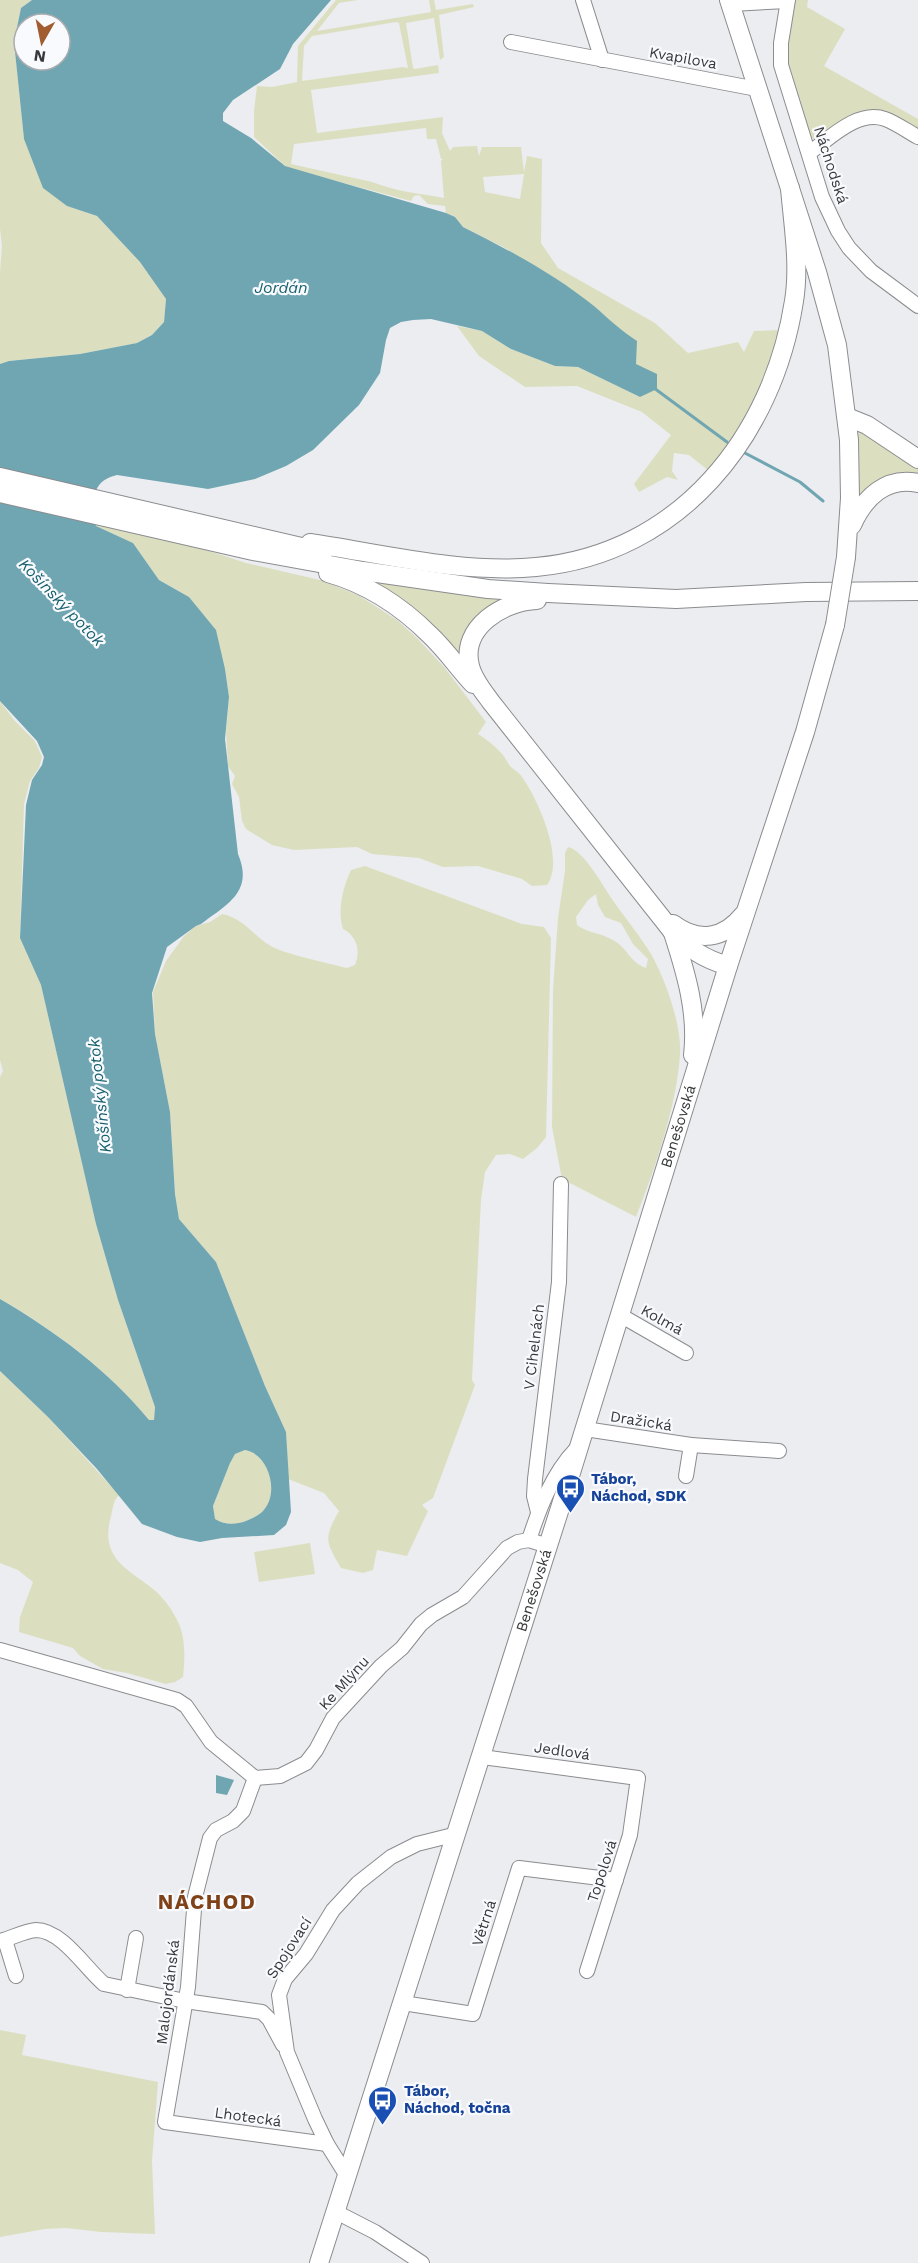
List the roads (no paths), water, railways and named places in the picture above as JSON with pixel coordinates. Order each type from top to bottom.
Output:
[{"type":"main road","points":[[253,543],[463,566],[516,568],[566,563],[594,556],[650,531],[715,479],[744,438],[770,391],[780,363],[795,299],[796,254],[790,188],[730,2]]},
{"type":"main road","name":"Benešovská","points":[[319,2263],[482,1756],[728,966],[805,732],[835,624],[846,557],[850,498],[847,417],[837,345],[790,188]]},
{"type":"main road","points":[[847,417],[867,425],[918,459]]},
{"type":"main road","points":[[0,477],[188,528],[436,582],[536,592],[676,599],[806,592],[918,591]]},
{"type":"main road","points":[[848,532],[859,508],[872,494],[892,484],[918,483]]},
{"type":"main road","points":[[0,493],[188,528]]},
{"type":"main road","points":[[253,543],[488,578],[579,585],[806,592]]},
{"type":"main road","points":[[253,543],[367,589],[408,615],[432,636],[491,702],[672,931],[694,952],[711,961],[728,966]]},
{"type":"main road","points":[[896,591],[918,586]]},
{"type":"main road","points":[[491,702],[470,669],[468,659],[472,638],[485,621],[506,607],[527,600],[578,601],[623,597]]},
{"type":"main road","points":[[658,913],[691,934],[713,936],[734,926],[746,911]]},
{"type":"main road","points":[[672,931],[684,969],[695,1035],[686,1103]]},
{"type":"street","points":[[583,0],[602,60]]},
{"type":"street","name":"Náchodská","points":[[730,2],[787,1],[781,43],[781,65],[828,212],[849,248],[871,271],[918,306]]},
{"type":"street","name":"Kvapilova","points":[[511,42],[757,89]]},
{"type":"street","points":[[809,153],[843,129],[868,118],[884,118],[918,137]]},
{"type":"street","name":"V Cihelnách","points":[[538,1512],[534,1496],[535,1479],[559,1282],[561,1184]]},
{"type":"street","name":"Kolmá","points":[[620,1316],[686,1353]]},
{"type":"street","points":[[548,1546],[529,1540],[538,1512],[558,1473],[582,1437]]},
{"type":"street","name":"Dražická","points":[[582,1437],[779,1451]]},
{"type":"street","points":[[686,1476],[691,1445]]},
{"type":"street","name":"Ke Mlýnu","points":[[255,1778],[280,1776],[306,1763],[316,1750],[333,1718],[381,1666],[402,1648],[421,1624],[463,1597],[507,1548],[518,1542],[529,1540]]},
{"type":"street","points":[[0,1650],[177,1700],[186,1706],[211,1742],[255,1778]]},
{"type":"street","name":"Jedlová","points":[[482,1756],[638,1778]]},
{"type":"street","name":"Malojordánská","points":[[165,2122],[185,2001],[195,1897],[210,1838],[216,1830],[233,1821],[243,1810],[255,1778]]},
{"type":"street","name":"Topolová","points":[[587,1971],[630,1835],[638,1778]]},
{"type":"street","name":"Spojovací","points":[[347,2176],[327,2144],[287,2052],[279,1995],[285,1980],[306,1954],[333,1910],[358,1883],[391,1857],[417,1844],[457,1834]]},
{"type":"street","name":"Větrná","points":[[403,2003],[473,2014],[519,1868],[616,1880]]},
{"type":"street","points":[[16,1976],[2,1940],[34,1930],[45,1931],[83,1961],[95,1977],[104,1984],[185,2001],[262,2012],[269,2019],[287,2052]]},
{"type":"street","points":[[126,1990],[136,1938]]},
{"type":"street","points":[[262,2012],[279,1995]]},
{"type":"street","name":"Lhotecká","points":[[165,2122],[327,2144]]},
{"type":"street","points":[[336,2212],[375,2232],[422,2263]]},
{"type":"water","name":"Jordán","points":[[32,0],[331,0],[293,44],[280,69],[233,100],[223,113],[223,121],[251,138],[285,166],[455,217],[463,227],[531,263],[594,306],[637,341],[636,364],[657,374],[657,389],[640,397],[578,367],[555,366],[511,349],[482,331],[431,319],[401,322],[390,328],[380,373],[359,405],[313,450],[286,466],[255,479],[208,489],[117,475],[102,482],[89,505],[96,526],[133,543],[159,580],[189,597],[216,630],[225,669],[229,697],[225,739],[238,854],[243,878],[240,888],[228,903],[167,947],[152,993],[155,1034],[170,1112],[175,1194],[179,1219],[216,1262],[265,1386],[286,1432],[291,1512],[286,1525],[274,1535],[222,1538],[200,1542],[177,1537],[142,1524],[97,1469],[0,1371],[0,1299],[61,1338],[116,1384],[149,1420],[154,1420],[155,1407],[118,1300],[96,1224],[41,985],[20,938],[26,805],[32,780],[42,765],[44,757],[37,741],[0,701],[0,364],[9,361],[80,354],[137,343],[152,335],[164,322],[166,299],[140,262],[97,216],[67,206],[43,188],[24,139],[17,72],[72,72],[72,12],[20,12],[21,8]],"holes":[[[245,1450],[253,1453],[266,1466],[269,1475],[271,1494],[268,1503],[261,1513],[246,1521],[234,1524],[215,1519],[213,1506],[235,1454]]]},
{"type":"water","points":[[216,1775],[234,1780],[227,1795],[216,1793]]},
{"type":"waterway","points":[[654,388],[727,442]]},
{"type":"waterway","points":[[743,452],[800,482],[823,501]]},
{"type":"place","name":"Tábor, Náchod, SDK","points":[[570,1514]]},
{"type":"place","name":"Tábor, Náchod, točna","points":[[383,2126]]},
{"type":"district","name":"NÁCHOD","points":[[207,1902]]},
{"type":"water label","name":"Košínský potok","points":[[62,602]]},
{"type":"water label","name":"Košínský potok","points":[[99,1096]]}]
